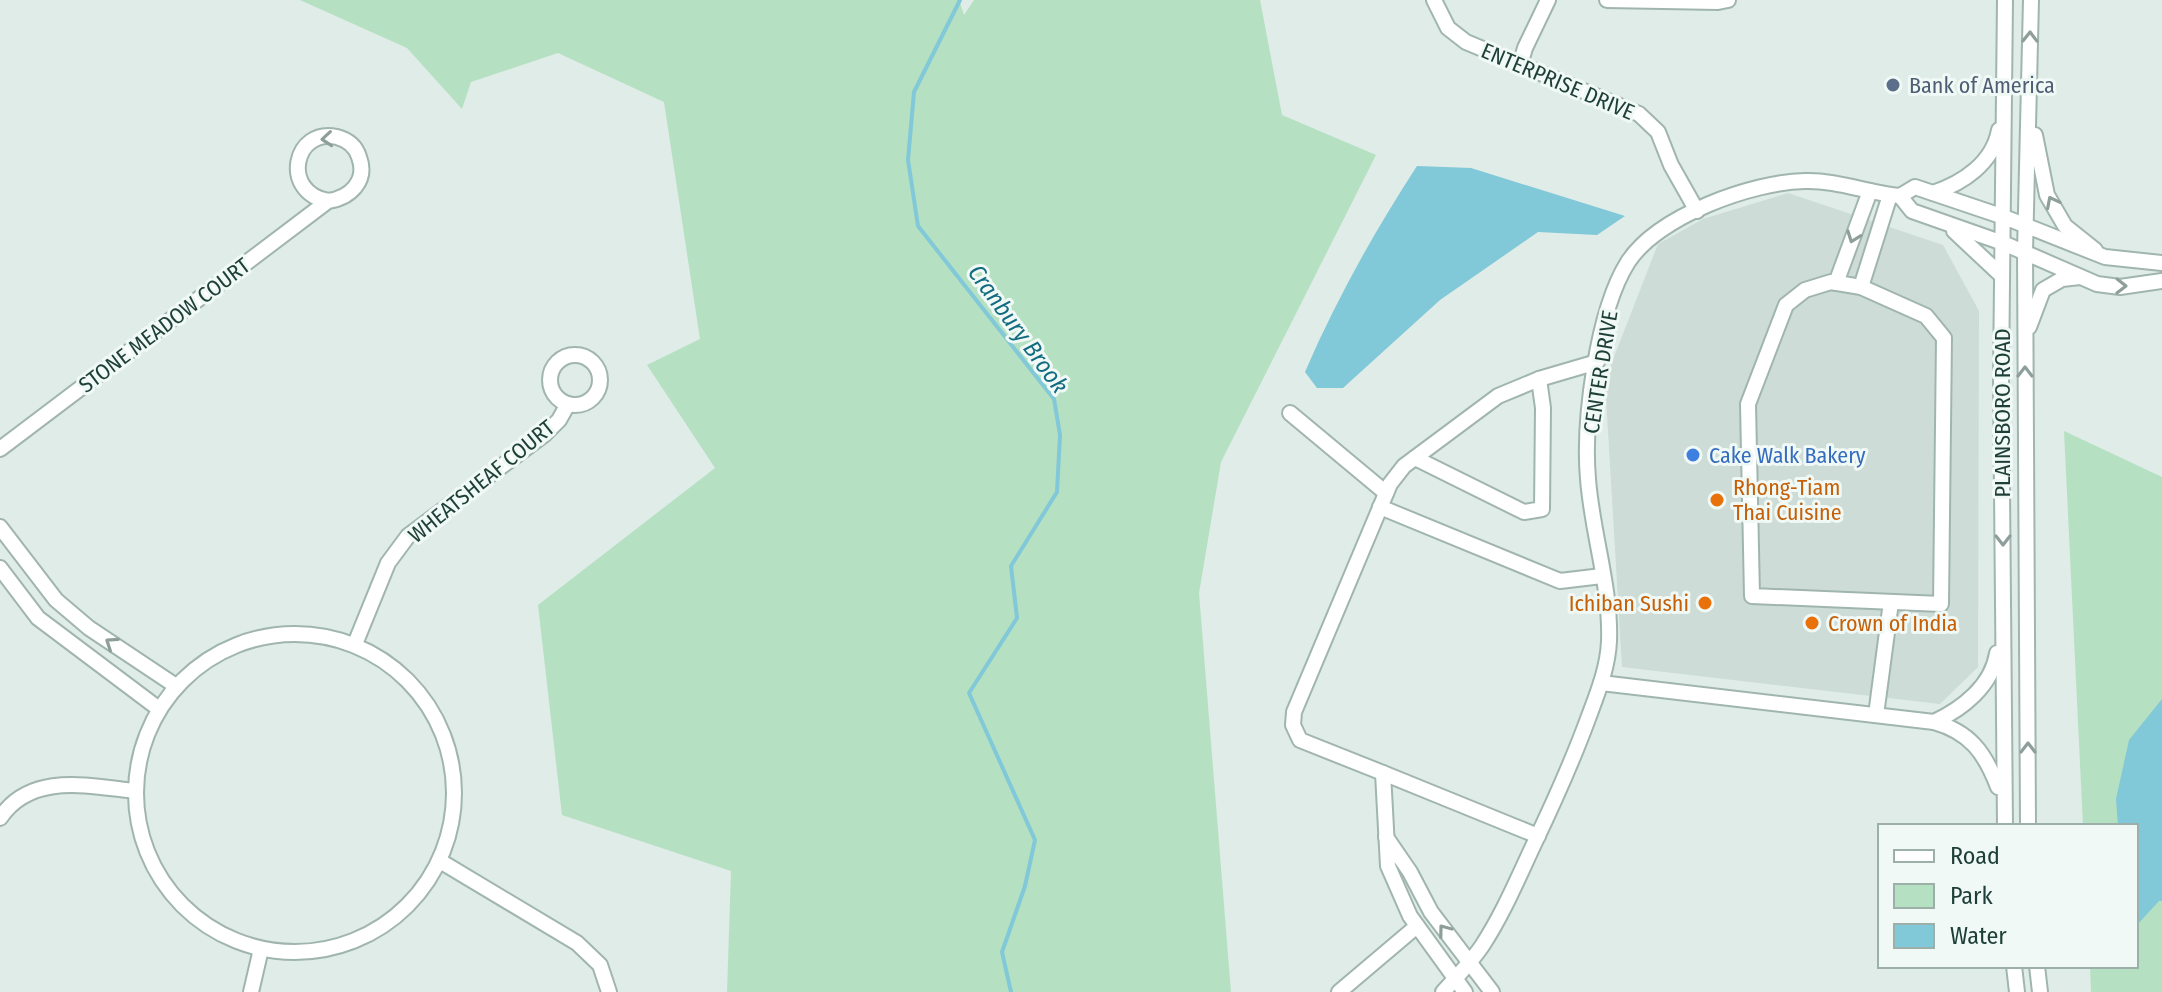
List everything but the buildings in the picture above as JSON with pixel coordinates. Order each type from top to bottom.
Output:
[{"type":"street","name":"ENTERPRISE DRIVE","points":[[1434,0],[1448,28],[1466,42],[1639,114],[1658,132],[1671,165],[1697,211]]},
{"type":"street","points":[[1520,65],[1548,0]]},
{"type":"street","points":[[1607,0],[1728,0]]},
{"type":"street","name":"PLAINSBORO ROAD","points":[[2005,0],[2001,625],[2005,824]]},
{"type":"street","name":"PLAINSBORO ROAD","points":[[2028,824],[2025,252],[2031,0]]},
{"type":"street","points":[[2030,92],[2036,148],[2047,195],[2065,226],[2105,257]]},
{"type":"street","points":[[1933,193],[1953,186],[1980,167],[1997,143],[2003,106]]},
{"type":"street","name":"STONE MEADOW COURT","points":[[0,449],[328,201],[339,200],[349,194],[357,186],[362,165],[352,145],[333,136],[311,142],[303,149],[297,163],[301,185],[309,194],[328,201]]},
{"type":"street","name":"CENTER DRIVE","points":[[1443,992],[1483,945],[1506,904],[1568,774],[1601,683],[1609,641],[1587,477],[1589,416],[1597,362],[1613,292],[1629,261],[1649,239],[1697,211],[1752,190],[1801,181],[1824,181],[1895,196],[1912,211],[2003,243],[2097,284],[2120,287],[2162,281]]},
{"type":"street","name":"CENTER DRIVE","points":[[1895,196],[1915,187],[2004,217],[2105,257],[2162,263]]},
{"type":"street","points":[[1836,283],[1870,191]]},
{"type":"street","points":[[1861,287],[1895,196]]},
{"type":"street","points":[[1945,223],[1966,239],[2002,276]]},
{"type":"street","points":[[2025,339],[2043,290],[2062,279],[2081,277]]},
{"type":"street","points":[[1831,282],[1861,287],[1926,316],[1944,338],[1941,604],[1752,596],[1748,404],[1786,305],[1805,290],[1831,282]]},
{"type":"street","points":[[1538,836],[1300,740],[1293,725],[1294,712],[1383,500],[1404,466],[1498,396],[1539,379],[1597,362]]},
{"type":"street","points":[[1415,458],[1524,512],[1542,509],[1543,408],[1539,379]]},
{"type":"street","name":"WHEATSHEAF COURT","points":[[355,644],[388,563],[408,536],[545,434],[559,420],[568,404]]},
{"type":"street","points":[[1290,413],[1383,500],[1560,581],[1602,576]]},
{"type":"street","points":[[0,527],[56,600],[89,628],[176,686]]},
{"type":"street","points":[[0,568],[38,618],[159,709]]},
{"type":"street","points":[[1876,715],[1891,602]]},
{"type":"street","points":[[1934,722],[1956,711],[1983,685],[1995,665],[2001,625]]},
{"type":"street","points":[[308,633],[355,644],[399,671],[433,711],[452,760],[454,812],[440,861],[416,897],[384,926],[346,945],[304,953],[261,949],[220,934],[185,908],[158,874],[141,834],[135,791],[142,749],[159,709],[176,686],[213,655],[259,636],[308,633]]},
{"type":"street","points":[[1601,683],[1949,726],[1975,743],[1991,769],[2002,799]]},
{"type":"street","points":[[1383,773],[1388,866],[1410,916],[1465,992]]},
{"type":"street","points":[[0,818],[24,796],[44,786],[72,784],[135,791]]},
{"type":"street","points":[[1386,836],[1431,912],[1492,992]]},
{"type":"street","points":[[440,861],[577,943],[600,965],[609,992]]},
{"type":"street","points":[[1339,992],[1417,926]]},
{"type":"street","points":[[251,992],[261,949]]},
{"type":"street","points":[[2014,968],[2017,992]]},
{"type":"street","points":[[2037,968],[2041,989]]},
{"type":"shaded area","points":[[1788,193],[1943,245],[1979,311],[1978,667],[1940,704],[1622,667],[1605,380],[1658,244],[1703,219]]},
{"type":"green space","points":[[300,0],[959,0],[964,15],[974,0],[1260,0],[1282,115],[1376,155],[1221,462],[1199,593],[1231,992],[727,992],[731,871],[562,815],[538,605],[715,468],[647,365],[700,339],[664,102],[558,53],[471,82],[462,109],[407,48]]},
{"type":"green space","points":[[2064,431],[2162,477],[2162,992],[2091,992],[2090,968],[2138,968],[2138,824],[2083,824]]},
{"type":"water","points":[[1417,166],[1471,168],[1625,216],[1597,235],[1538,232],[1440,300],[1343,388],[1317,388],[1305,372],[1317,345],[1356,267]]},
{"type":"water","points":[[2162,699],[2162,901],[2138,924],[2138,824],[2118,824],[2116,799],[2129,740]]},
{"type":"waterway","name":"Cranbury Brook","points":[[960,0],[914,92],[908,160],[918,226],[1054,399],[1060,435],[1057,492],[1011,566],[1017,618],[969,693],[1035,840],[1025,886],[1002,952],[1011,992]]},
{"type":"place","name":"Bank of America","points":[[1893,85]]},
{"type":"place","name":"Cake Walk Bakery","points":[[1693,455]]},
{"type":"place","name":"Rhong-Tiam Thai Cuisine","points":[[1717,500]]},
{"type":"place","name":"Ichiban Sushi","points":[[1705,603]]},
{"type":"place","name":"Crown of India","points":[[1812,623]]}]
